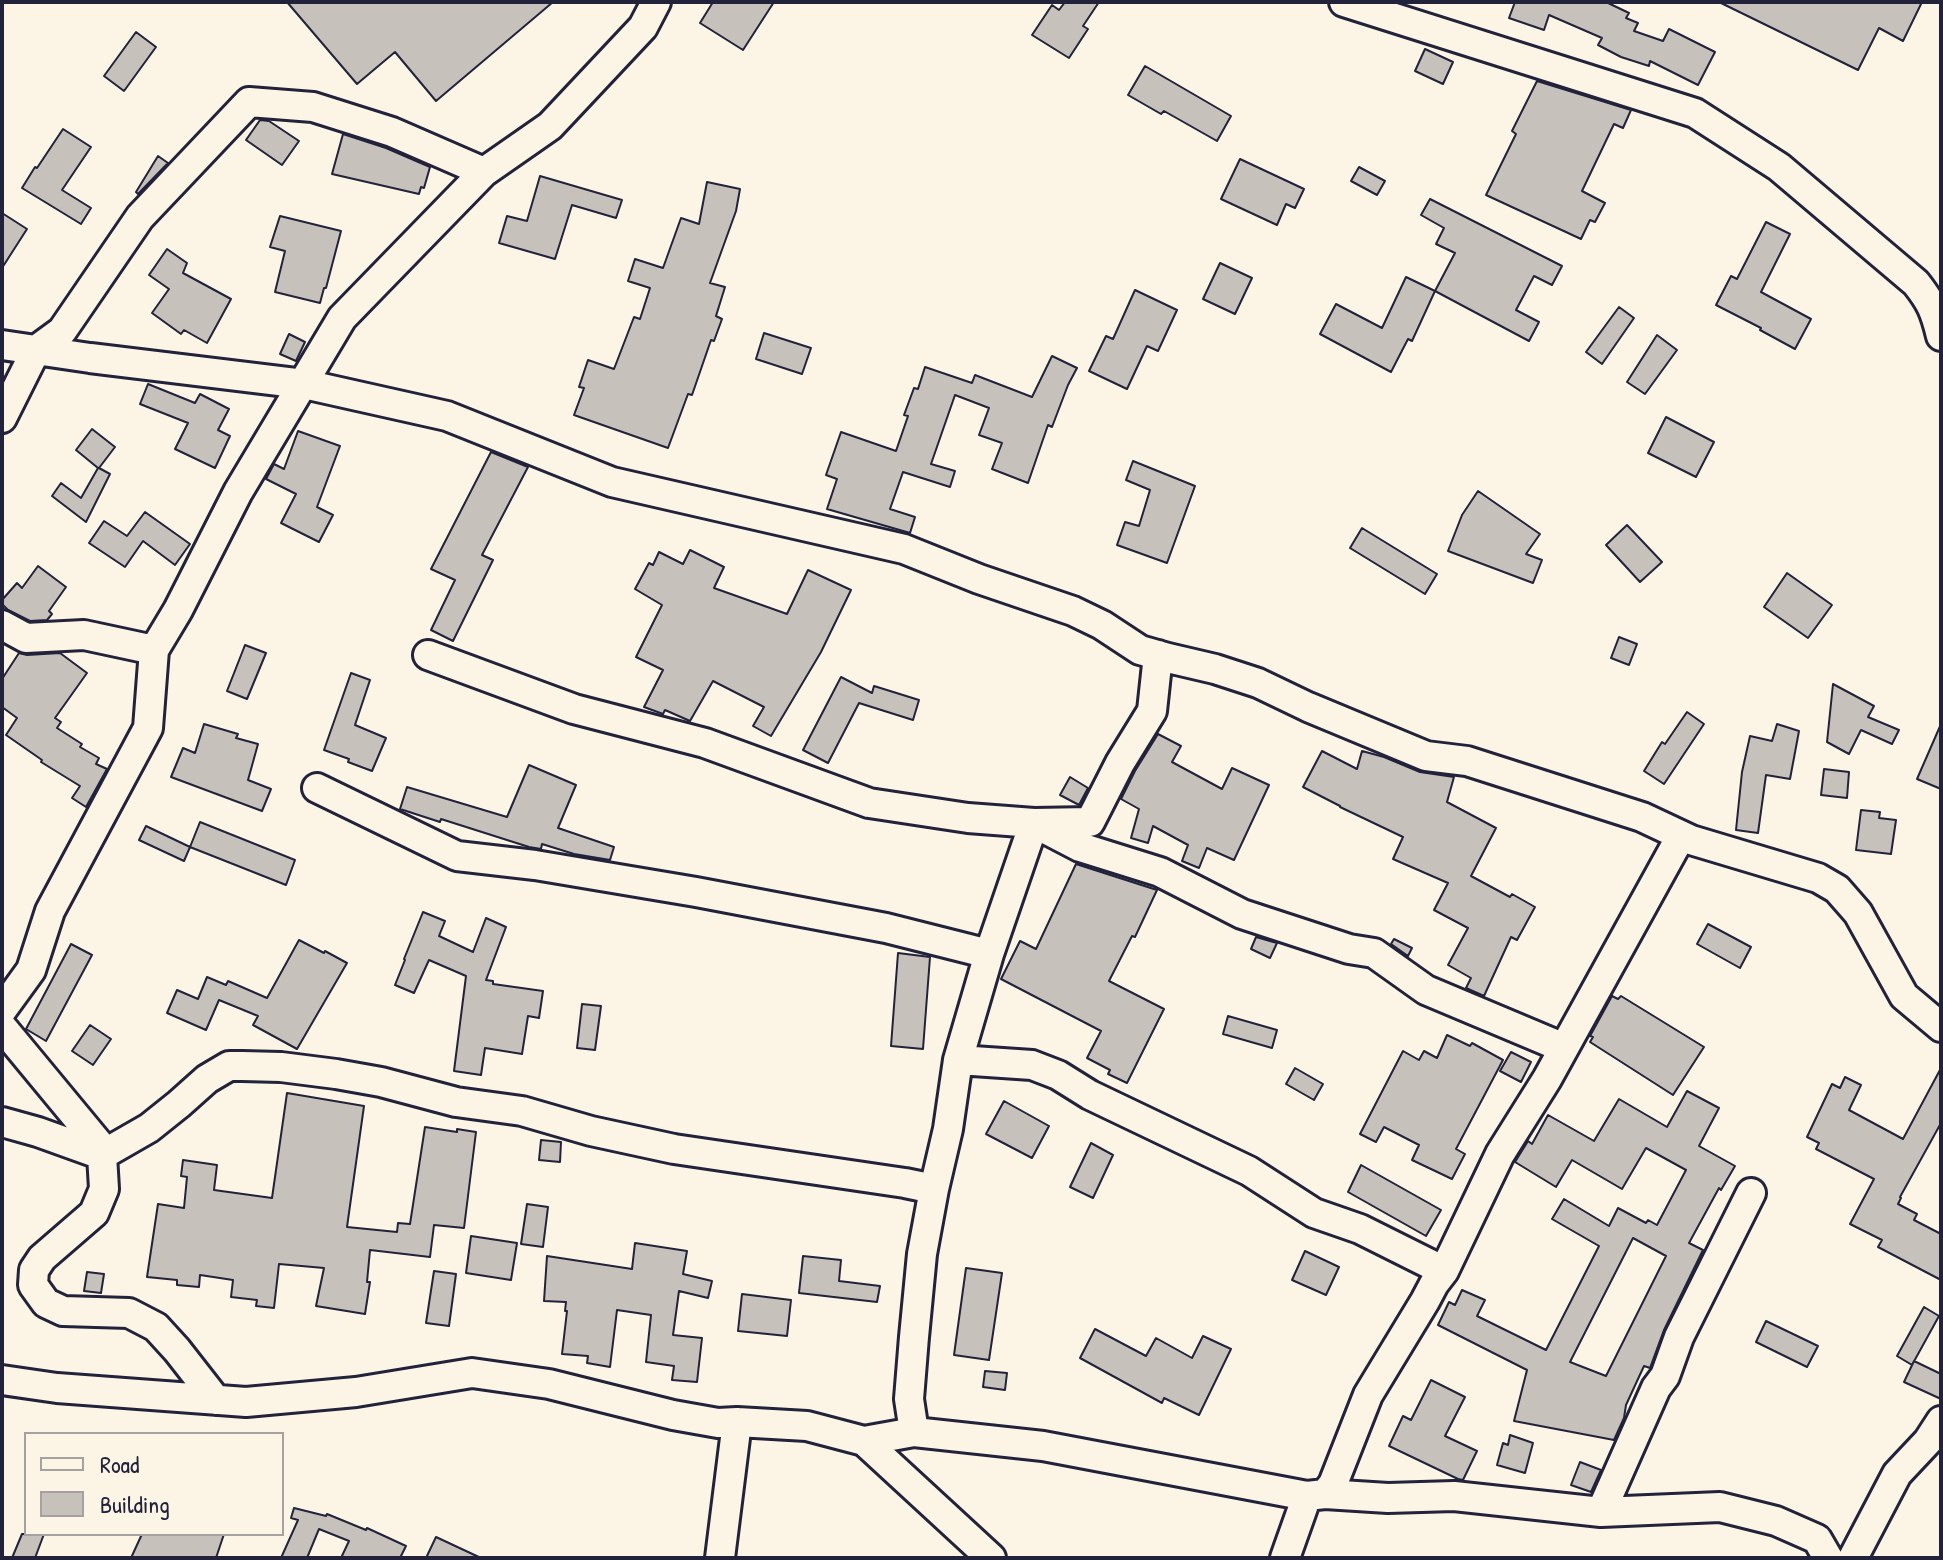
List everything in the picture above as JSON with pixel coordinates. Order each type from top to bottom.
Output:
[{"type":"street","points":[[2,1010],[31,970],[50,911],[148,728],[154,650],[178,610],[238,492],[342,318],[484,172],[550,126],[643,27],[656,2]]},
{"type":"street","points":[[1344,2],[1695,113],[1779,167],[1916,283],[1936,313],[1941,336]]},
{"type":"street","points":[[2,418],[36,350],[62,331],[140,217],[249,102],[313,107],[392,132],[484,172]]},
{"type":"street","points":[[2,345],[304,384],[447,416],[612,482],[904,549],[1073,611],[1102,625],[1140,650],[1258,683],[1426,756],[1467,761],[1642,817],[1681,836],[1818,878],[1837,889],[1858,913],[1904,996],[1941,1027]]},
{"type":"street","points":[[2,625],[26,638],[84,635],[154,650]]},
{"type":"street","points":[[428,655],[574,709],[705,743],[869,803],[968,818],[1034,823],[1090,822],[1120,763],[1152,711],[1158,655]]},
{"type":"street","points":[[317,788],[457,856],[535,865],[696,892],[886,928],[989,954]]},
{"type":"street","points":[[914,1432],[909,1399],[922,1254],[948,1129],[958,1060],[989,954],[1034,823]]},
{"type":"street","points":[[1034,823],[1080,847],[1160,872],[1242,914],[1349,949],[1374,953],[1426,990],[1564,1048]]},
{"type":"street","points":[[1285,1558],[1316,1495],[1333,1484],[1368,1395],[1444,1271],[1500,1154],[1547,1079],[1681,836]]},
{"type":"street","points":[[2,1027],[98,1143],[102,1155],[104,1189],[94,1213],[42,1258],[34,1270],[33,1285],[46,1303],[63,1311],[129,1313],[156,1327],[216,1400]]},
{"type":"street","points":[[958,1060],[1032,1065],[1058,1075],[1090,1095],[1249,1171],[1314,1213],[1360,1229],[1444,1271]]},
{"type":"street","points":[[2,1122],[102,1155],[149,1128],[207,1079],[229,1066],[281,1067],[381,1082],[456,1102],[522,1111],[591,1131],[674,1149],[934,1189]]},
{"type":"street","points":[[1601,1512],[1656,1388],[1665,1376],[1679,1337],[1751,1193]]},
{"type":"street","points":[[2,1380],[57,1388],[246,1402],[356,1392],[472,1373],[549,1384],[718,1423],[807,1426],[864,1441],[914,1432],[1043,1446],[1316,1495],[1388,1498],[1454,1496],[1601,1512],[1720,1507],[1776,1521],[1817,1539],[1828,1558]]},
{"type":"street","points":[[1853,1558],[1897,1474],[1928,1441],[1941,1421]]},
{"type":"street","points":[[720,1558],[737,1422]]},
{"type":"street","points":[[864,1441],[991,1558]]},
{"type":"building","points":[[287,2],[553,2],[436,101],[395,52],[357,84]]},
{"type":"building","points":[[713,2],[774,2],[743,50],[700,23]]},
{"type":"building","points":[[1065,2],[1099,2],[1083,26],[1088,29],[1069,58],[1032,35],[1052,5],[1059,10]]},
{"type":"building","points":[[1515,2],[1606,2],[1629,13],[1626,18],[1638,23],[1634,31],[1663,41],[1669,29],[1715,52],[1698,85],[1650,61],[1649,66],[1621,57],[1598,45],[1602,38],[1549,15],[1544,30],[1509,18]]},
{"type":"building","points":[[1719,2],[1922,2],[1903,41],[1879,28],[1858,70]]},
{"type":"building","points":[[136,32],[156,47],[124,91],[104,76]]},
{"type":"building","points":[[1425,49],[1453,62],[1443,84],[1415,71]]},
{"type":"building","points":[[1145,66],[1231,116],[1217,141],[1128,95]]},
{"type":"building","points":[[1537,81],[1631,110],[1623,128],[1614,124],[1582,191],[1605,203],[1595,222],[1590,220],[1581,239],[1486,195],[1516,134],[1512,131]]},
{"type":"building","points":[[260,120],[269,121],[299,141],[282,165],[246,140]]},
{"type":"building","points":[[63,129],[91,147],[62,190],[91,208],[81,224],[22,188]]},
{"type":"building","points":[[343,134],[430,167],[424,188],[421,187],[419,194],[332,174]]},
{"type":"building","points":[[158,156],[168,163],[138,194],[136,192]]},
{"type":"building","points":[[1240,159],[1304,189],[1295,208],[1286,204],[1277,225],[1221,199]]},
{"type":"building","points":[[1359,167],[1385,181],[1377,195],[1351,181]]},
{"type":"building","points":[[540,176],[622,200],[616,218],[572,205],[555,259],[499,243],[507,216],[527,221]]},
{"type":"building","points":[[707,182],[740,189],[736,211],[710,283],[725,287],[716,316],[722,319],[714,341],[711,340],[692,395],[688,394],[668,448],[574,415],[584,388],[579,387],[588,360],[614,369],[634,317],[640,319],[650,288],[628,281],[635,259],[663,268],[681,218],[699,224]]},
{"type":"building","points":[[1430,199],[1562,266],[1552,285],[1534,276],[1516,310],[1539,322],[1529,341],[1435,291],[1455,253],[1436,244],[1444,228],[1421,215]]},
{"type":"building","points":[[2,213],[27,229],[2,268]]},
{"type":"building","points":[[280,216],[341,231],[320,303],[275,292],[285,251],[270,247]]},
{"type":"building","points":[[1766,222],[1790,234],[1761,292],[1811,319],[1795,349],[1716,305],[1731,276],[1737,279]]},
{"type":"building","points":[[167,249],[187,263],[183,273],[231,299],[207,343],[184,330],[181,334],[152,313],[169,289],[149,275]]},
{"type":"building","points":[[1220,263],[1252,278],[1235,314],[1203,299]]},
{"type":"building","points":[[1406,277],[1435,291],[1412,341],[1408,339],[1391,372],[1320,334],[1336,304],[1382,328]]},
{"type":"building","points":[[1135,290],[1177,310],[1158,351],[1147,346],[1127,389],[1089,371],[1106,336],[1113,339]]},
{"type":"building","points":[[1619,307],[1634,318],[1602,364],[1586,352]]},
{"type":"building","points":[[764,333],[811,348],[802,374],[756,359]]},
{"type":"building","points":[[289,334],[305,342],[296,361],[280,354]]},
{"type":"building","points":[[1657,335],[1677,350],[1645,394],[1627,382]]},
{"type":"building","points":[[1052,356],[1077,368],[1052,427],[1048,425],[1028,483],[992,469],[1002,443],[979,435],[989,408],[955,395],[931,464],[955,471],[950,487],[903,472],[890,509],[915,517],[910,533],[827,509],[837,479],[826,475],[841,432],[896,451],[908,416],[904,415],[914,388],[918,389],[925,367],[972,383],[975,375],[1032,397]]},
{"type":"building","points":[[148,384],[195,403],[200,394],[229,409],[218,430],[230,436],[215,468],[175,449],[188,423],[140,404]]},
{"type":"building","points":[[1666,417],[1714,442],[1696,477],[1648,453]]},
{"type":"building","points":[[92,429],[115,447],[99,468],[110,474],[86,522],[52,496],[61,483],[81,498],[98,468],[76,450]]},
{"type":"building","points":[[298,431],[340,446],[317,507],[333,515],[319,542],[281,523],[296,494],[266,479],[274,464],[284,469]]},
{"type":"building","points":[[491,452],[528,467],[482,555],[493,560],[453,641],[431,630],[455,580],[431,569]]},
{"type":"building","points":[[1133,461],[1195,486],[1167,563],[1117,545],[1125,522],[1139,526],[1150,490],[1126,480]]},
{"type":"building","points":[[1478,491],[1540,534],[1526,554],[1542,560],[1533,583],[1448,551],[1462,515]]},
{"type":"building","points":[[145,512],[190,544],[175,565],[143,541],[125,567],[89,543],[104,521],[127,536]]},
{"type":"building","points":[[1627,525],[1662,562],[1640,582],[1606,545]]},
{"type":"building","points":[[1362,528],[1437,574],[1425,594],[1350,548]]},
{"type":"building","points":[[690,550],[724,567],[714,588],[787,614],[808,570],[851,590],[821,652],[771,736],[753,726],[764,707],[713,681],[690,721],[665,710],[663,714],[644,707],[663,670],[636,657],[662,605],[635,589],[649,563],[653,565],[659,552],[683,564]]},
{"type":"building","points":[[38,566],[66,587],[49,611],[52,614],[47,620],[30,621],[8,610],[2,600],[17,583],[22,588]]},
{"type":"building","points":[[1787,573],[1832,605],[1808,638],[1764,607]]},
{"type":"building","points":[[1619,637],[1637,644],[1629,665],[1611,658]]},
{"type":"building","points":[[245,645],[266,653],[247,699],[227,691]]},
{"type":"building","points":[[19,653],[60,653],[87,673],[55,718],[61,722],[57,728],[82,744],[80,747],[99,758],[96,764],[107,769],[86,807],[72,798],[80,786],[6,735],[17,718],[2,707],[2,679]]},
{"type":"building","points":[[351,673],[370,680],[355,725],[386,738],[372,771],[324,750]]},
{"type":"building","points":[[841,677],[872,693],[874,686],[919,700],[913,720],[859,703],[828,763],[803,750]]},
{"type":"building","points":[[1833,684],[1874,706],[1868,717],[1899,730],[1892,744],[1861,730],[1849,754],[1827,742]]},
{"type":"building","points":[[1687,712],[1704,724],[1664,784],[1644,771],[1662,742],[1665,744]]},
{"type":"building","points":[[204,724],[238,734],[236,738],[258,744],[248,780],[271,789],[262,811],[171,777],[183,748],[195,753]]},
{"type":"building","points":[[1777,724],[1799,731],[1790,779],[1766,775],[1758,833],[1736,830],[1742,772],[1750,736],[1772,741]]},
{"type":"building","points":[[1941,724],[1941,789],[1917,779]]},
{"type":"building","points":[[1158,734],[1181,746],[1172,762],[1222,789],[1232,768],[1269,785],[1234,860],[1207,848],[1199,868],[1182,861],[1188,845],[1153,826],[1148,843],[1131,838],[1139,809],[1121,799]]},
{"type":"building","points":[[1322,751],[1357,769],[1362,751],[1420,772],[1454,777],[1447,802],[1496,828],[1471,876],[1535,907],[1517,940],[1511,937],[1484,996],[1466,988],[1471,978],[1448,965],[1468,928],[1434,910],[1448,883],[1393,859],[1403,837],[1303,787]]},
{"type":"building","points":[[529,765],[576,785],[558,828],[614,847],[610,860],[574,854],[542,844],[541,849],[529,847],[400,809],[407,787],[507,817]]},
{"type":"building","points":[[1824,769],[1849,772],[1847,798],[1821,795]]},
{"type":"building","points":[[1070,777],[1088,788],[1079,805],[1060,795]]},
{"type":"building","points":[[1861,810],[1880,812],[1879,818],[1896,820],[1891,854],[1856,850]]},
{"type":"building","points":[[200,822],[295,860],[286,885],[190,847]]},
{"type":"building","points":[[146,826],[190,847],[184,861],[139,840]]},
{"type":"building","points":[[1076,864],[1157,890],[1135,937],[1132,936],[1109,981],[1164,1009],[1127,1083],[1108,1074],[1110,1070],[1087,1058],[1101,1031],[1001,979],[1020,941],[1036,949]]},
{"type":"building","points":[[423,912],[445,921],[439,936],[473,952],[486,918],[506,927],[486,980],[493,981],[493,984],[543,991],[539,1018],[528,1016],[522,1054],[485,1048],[481,1075],[454,1071],[466,976],[429,960],[414,993],[395,985]]},
{"type":"building","points":[[1708,924],[1751,947],[1740,968],[1697,944]]},
{"type":"building","points":[[1256,937],[1277,943],[1270,958],[1251,949]]},
{"type":"building","points":[[1394,939],[1412,948],[1408,956],[1391,944]]},
{"type":"building","points":[[299,940],[347,963],[297,1049],[253,1025],[258,1016],[219,1000],[206,1030],[167,1013],[177,990],[198,999],[207,977],[226,985],[228,981],[267,998]]},
{"type":"building","points":[[71,944],[92,955],[46,1041],[26,1029]]},
{"type":"building","points":[[898,953],[930,957],[923,1049],[891,1046]]},
{"type":"building","points":[[1612,996],[1618,999],[1621,996],[1704,1047],[1673,1095],[1590,1042],[1593,1037],[1590,1036]]},
{"type":"building","points":[[582,1004],[601,1006],[595,1050],[577,1048]]},
{"type":"building","points":[[1228,1016],[1277,1030],[1272,1048],[1223,1034]]},
{"type":"building","points":[[90,1025],[111,1039],[93,1065],[72,1051]]},
{"type":"building","points":[[1447,1035],[1470,1046],[1472,1043],[1503,1060],[1456,1149],[1465,1154],[1452,1179],[1412,1160],[1419,1145],[1384,1127],[1376,1142],[1360,1134],[1403,1051],[1419,1060],[1424,1051],[1437,1058]]},
{"type":"building","points":[[1511,1052],[1531,1062],[1521,1082],[1500,1071]]},
{"type":"building","points":[[1295,1068],[1323,1084],[1314,1100],[1286,1084]]},
{"type":"building","points":[[1941,1068],[1941,1123],[1898,1204],[1917,1214],[1914,1220],[1941,1234],[1941,1280],[1878,1247],[1882,1240],[1850,1224],[1874,1179],[1816,1149],[1819,1143],[1807,1137],[1832,1084],[1840,1088],[1845,1077],[1861,1085],[1849,1110],[1903,1139]]},
{"type":"building","points":[[1687,1091],[1719,1108],[1699,1146],[1735,1166],[1721,1190],[1719,1188],[1689,1243],[1703,1250],[1664,1330],[1650,1368],[1644,1366],[1614,1440],[1514,1421],[1527,1370],[1438,1325],[1449,1302],[1455,1305],[1462,1290],[1485,1300],[1477,1316],[1546,1350],[1599,1246],[1552,1219],[1564,1199],[1609,1226],[1618,1208],[1646,1223],[1648,1220],[1657,1225],[1686,1170],[1646,1148],[1622,1189],[1572,1160],[1556,1187],[1515,1162],[1528,1141],[1532,1144],[1548,1115],[1594,1141],[1619,1099],[1667,1127]],"holes":[[[1633,1238],[1666,1256],[1606,1376],[1570,1362]]]},
{"type":"building","points":[[287,1093],[364,1106],[347,1227],[397,1232],[398,1223],[410,1224],[425,1127],[476,1132],[464,1228],[434,1225],[430,1257],[370,1250],[367,1282],[370,1282],[365,1314],[316,1306],[324,1268],[279,1264],[274,1308],[256,1306],[257,1300],[231,1297],[233,1280],[200,1275],[199,1287],[177,1285],[177,1280],[147,1277],[158,1204],[184,1208],[187,1177],[181,1176],[183,1160],[217,1165],[214,1190],[272,1198]]},
{"type":"building","points":[[1004,1101],[1049,1126],[1032,1158],[986,1134]]},
{"type":"building","points":[[541,1140],[561,1142],[560,1162],[539,1160]]},
{"type":"building","points":[[1091,1143],[1113,1155],[1093,1198],[1070,1187]]},
{"type":"building","points":[[1361,1165],[1441,1210],[1426,1236],[1348,1192]]},
{"type":"building","points":[[527,1204],[548,1207],[543,1247],[521,1244]]},
{"type":"building","points":[[471,1236],[517,1243],[511,1280],[466,1273]]},
{"type":"building","points":[[635,1243],[687,1251],[683,1274],[712,1281],[708,1298],[679,1291],[673,1335],[702,1338],[697,1382],[672,1380],[674,1366],[646,1362],[651,1315],[617,1310],[610,1367],[587,1363],[588,1356],[562,1354],[566,1302],[544,1301],[547,1256],[632,1269]]},
{"type":"building","points":[[1305,1251],[1339,1267],[1326,1295],[1292,1280]]},
{"type":"building","points":[[803,1256],[841,1260],[839,1281],[880,1286],[877,1302],[799,1293]]},
{"type":"building","points":[[966,1268],[1002,1273],[989,1360],[954,1355]]},
{"type":"building","points":[[434,1271],[456,1274],[449,1326],[426,1323]]},
{"type":"building","points":[[87,1272],[104,1274],[101,1293],[84,1291]]},
{"type":"building","points":[[742,1294],[791,1300],[787,1336],[738,1331]]},
{"type":"building","points":[[1924,1307],[1939,1316],[1912,1365],[1897,1356]]},
{"type":"building","points":[[1766,1321],[1818,1346],[1807,1367],[1756,1342]]},
{"type":"building","points":[[1095,1329],[1146,1356],[1156,1338],[1192,1358],[1203,1336],[1231,1349],[1199,1415],[1164,1398],[1162,1403],[1080,1358]]},
{"type":"building","points":[[1914,1361],[1941,1374],[1941,1399],[1904,1382]]},
{"type":"building","points":[[985,1371],[1007,1373],[1005,1390],[983,1387]]},
{"type":"building","points":[[1431,1380],[1465,1397],[1445,1436],[1477,1451],[1463,1480],[1389,1446],[1403,1416],[1411,1420]]},
{"type":"building","points":[[1510,1435],[1533,1443],[1525,1473],[1497,1465],[1503,1443],[1508,1445]]},
{"type":"building","points":[[1580,1462],[1601,1470],[1591,1492],[1571,1485]]},
{"type":"building","points":[[294,1508],[327,1514],[406,1546],[400,1558],[341,1558],[349,1541],[319,1529],[307,1558],[281,1558],[298,1520],[291,1518]]},
{"type":"building","points":[[22,1534],[43,1536],[35,1558],[12,1558]]},
{"type":"building","points":[[141,1536],[223,1536],[216,1558],[131,1558]]},
{"type":"building","points":[[436,1537],[481,1558],[426,1558]]}]
